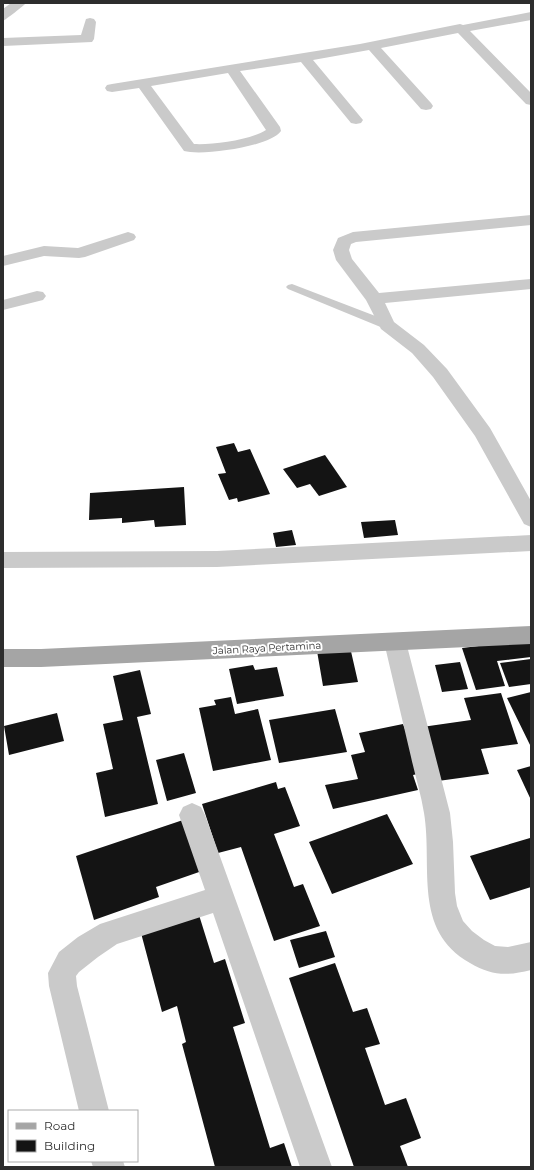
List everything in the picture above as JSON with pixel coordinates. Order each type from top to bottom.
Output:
[{"type":"main road","name":"Jalan Raya Pertamina","points":[[3,658],[49,658],[531,635]]},
{"type":"street","points":[[3,17],[12,8],[20,3]]},
{"type":"street","points":[[112,88],[372,46],[460,28],[530,17]]},
{"type":"street","points":[[3,42],[87,39],[90,22]]},
{"type":"street","points":[[460,28],[531,101]]},
{"type":"street","points":[[372,46],[426,106]]},
{"type":"street","points":[[304,57],[356,120]]},
{"type":"street","points":[[142,83],[189,148],[203,150],[271,135],[274,131],[273,127],[232,69]]},
{"type":"street","points":[[531,220],[353,237],[344,241],[342,250],[344,260],[374,299],[387,324],[418,349],[440,373],[483,433],[531,519]]},
{"type":"street","points":[[3,261],[44,251],[79,253],[128,237]]},
{"type":"street","points":[[374,299],[531,284]]},
{"type":"street","points":[[3,305],[37,296]]},
{"type":"street","points":[[3,560],[217,558],[531,543]]},
{"type":"street","points":[[395,642],[437,812],[439,834],[440,895],[445,914],[455,934],[471,949],[486,958],[501,962],[531,956]]},
{"type":"street","points":[[192,816],[316,1167]]},
{"type":"street","points":[[94,1110],[63,986],[62,973],[69,962],[88,947],[110,933],[220,898]]},
{"type":"lane","points":[[292,287],[387,324]]},
{"type":"building","points":[[234,443],[238,452],[250,449],[270,494],[238,502],[237,498],[229,500],[218,474],[226,473],[216,447]]},
{"type":"building","points":[[325,455],[347,487],[319,496],[310,484],[297,488],[283,469]]},
{"type":"building","points":[[184,487],[186,525],[155,527],[154,520],[122,523],[122,518],[89,520],[90,493]]},
{"type":"building","points":[[395,520],[398,535],[364,538],[361,522]]},
{"type":"building","points":[[292,530],[296,545],[276,547],[273,533]]},
{"type":"building","points":[[530,640],[531,657],[497,661],[505,686],[476,690],[462,648]]},
{"type":"building","points":[[350,647],[358,682],[323,686],[317,651]]},
{"type":"building","points":[[531,659],[531,684],[509,687],[500,663]]},
{"type":"building","points":[[460,662],[468,689],[442,692],[435,665]]},
{"type":"building","points":[[253,665],[255,670],[277,667],[284,696],[237,704],[229,669]]},
{"type":"building","points":[[140,670],[151,714],[137,717],[158,804],[105,817],[96,773],[113,769],[103,724],[123,720],[113,676]]},
{"type":"building","points":[[531,692],[531,747],[507,698]]},
{"type":"building","points":[[501,693],[518,744],[481,749],[489,774],[438,781],[422,727],[471,720],[464,698]]},
{"type":"building","points":[[231,697],[235,714],[258,709],[271,760],[213,771],[199,708],[216,705],[214,700]]},
{"type":"building","points":[[335,709],[347,752],[279,763],[269,720]]},
{"type":"building","points":[[57,713],[64,741],[9,755],[4,726]]},
{"type":"building","points":[[403,724],[422,773],[413,775],[418,790],[333,809],[325,785],[358,779],[351,755],[365,752],[359,733]]},
{"type":"building","points":[[184,753],[196,793],[167,801],[156,760]]},
{"type":"building","points":[[531,766],[531,800],[517,770]]},
{"type":"building","points":[[276,782],[278,789],[285,787],[300,826],[274,834],[294,887],[303,884],[320,926],[274,941],[241,847],[218,853],[202,804]]},
{"type":"building","points":[[387,814],[413,864],[332,894],[309,842]]},
{"type":"building","points":[[183,820],[202,871],[156,887],[159,897],[94,920],[76,856]]},
{"type":"building","points":[[530,838],[531,887],[490,900],[470,856]]},
{"type":"building","points":[[199,915],[214,963],[225,959],[245,1023],[233,1027],[270,1148],[284,1143],[292,1167],[215,1167],[182,1044],[186,1042],[177,1006],[162,1012],[141,933]]},
{"type":"building","points":[[326,931],[335,957],[299,968],[290,940]]},
{"type":"building","points":[[335,963],[353,1012],[367,1008],[380,1044],[365,1048],[385,1105],[406,1098],[421,1138],[400,1146],[408,1167],[354,1167],[289,978]]}]
